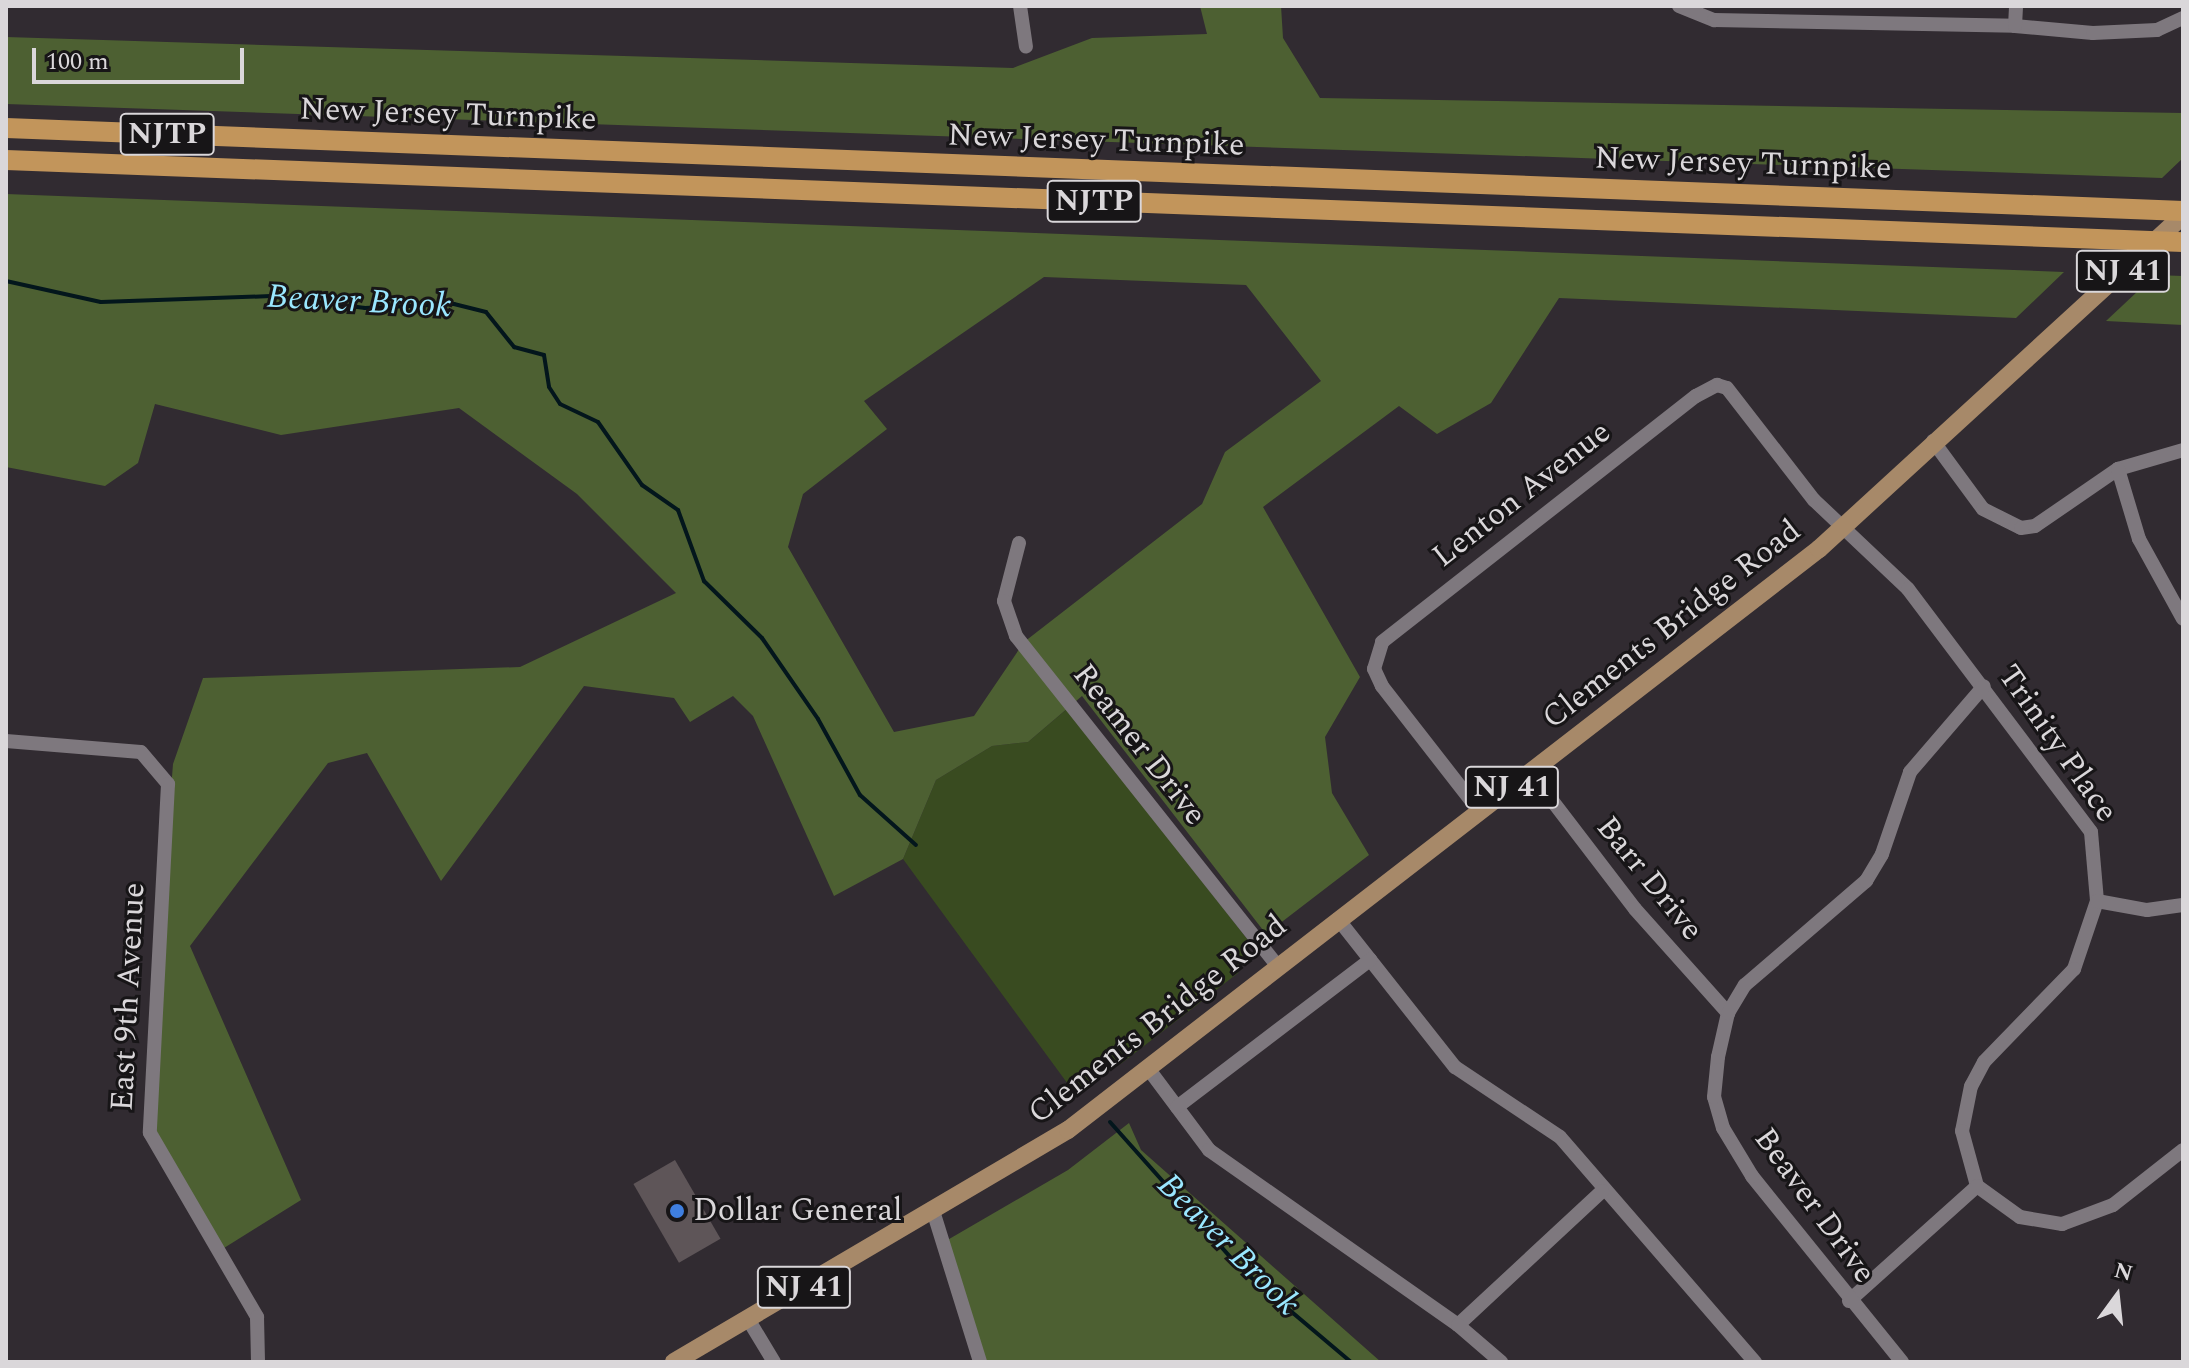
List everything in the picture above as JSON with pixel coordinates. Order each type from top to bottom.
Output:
[{"type":"highway","name":"New Jersey Turnpike","points":[[6,128],[2183,214]]},
{"type":"highway","name":"New Jersey Turnpike","points":[[6,160],[2183,242]]},
{"type":"main road","name":"Clements Bridge Road","points":[[934,1214],[1021,1163],[1531,773],[1842,529],[1933,441],[2063,327],[2183,214]]},
{"type":"main road","name":"NJ 41","points":[[674,1362],[934,1214]]},
{"type":"street","points":[[1020,6],[1026,47]]},
{"type":"street","points":[[1679,6],[1714,20],[1824,13],[2093,33],[2157,30],[2183,18]]},
{"type":"street","points":[[2015,26],[2016,6]]},
{"type":"street","name":"Trinity Place","points":[[1717,385],[1734,394],[1842,529],[1908,589],[2091,832],[2097,901],[2074,969],[2004,1039],[1971,1086],[1962,1131],[1977,1186]]},
{"type":"street","name":"Lenton Avenue","points":[[1480,812],[1382,686],[1376,662],[1382,642],[1717,385]]},
{"type":"street","points":[[1933,441],[1983,509],[2021,528],[2035,526],[2118,469],[2183,450]]},
{"type":"street","points":[[2118,469],[2139,539],[2183,619]]},
{"type":"street","name":"Reamer Drive","points":[[1019,543],[1004,601],[1016,636],[1278,966]]},
{"type":"street","name":"Beaver Drive","points":[[1902,1362],[1849,1301],[1723,1128],[1714,1097],[1728,1013],[1745,985],[1866,881],[1882,854],[1910,772],[1984,686]]},
{"type":"street","name":"East 9th Avenue","points":[[6,741],[141,752],[168,784],[150,1133],[257,1317],[258,1362]]},
{"type":"street","name":"Barr Drive","points":[[1531,773],[1647,924],[1728,1013]]},
{"type":"street","points":[[2097,901],[2147,910],[2183,905]]},
{"type":"street","points":[[1338,919],[1455,1067],[1560,1137],[1602,1191],[1755,1362]]},
{"type":"street","points":[[1177,1107],[1370,960]]},
{"type":"street","points":[[1147,1067],[1209,1150],[1458,1325],[1501,1362]]},
{"type":"street","points":[[1849,1301],[1977,1186],[2020,1217],[2062,1224],[2113,1205],[2183,1150]]},
{"type":"street","points":[[1458,1325],[1602,1191]]},
{"type":"street","points":[[934,1214],[980,1362]]},
{"type":"street","points":[[748,1319],[774,1362]]},
{"type":"green space","points":[[1200,6],[1281,6],[1283,38],[1320,98],[2183,113],[2183,158],[2162,178],[6,104],[6,37],[1013,68],[1092,38],[1207,34]]},
{"type":"green space","points":[[6,194],[2064,272],[2016,318],[1559,298],[1491,403],[1437,434],[1399,406],[1263,507],[1360,677],[1325,737],[1332,793],[1369,855],[1266,934],[1082,696],[1028,742],[992,746],[936,780],[903,859],[834,896],[753,716],[733,696],[690,722],[674,698],[584,686],[441,881],[367,753],[328,763],[190,946],[301,1200],[216,1253],[146,1109],[173,764],[203,678],[520,667],[676,593],[577,494],[459,408],[281,435],[155,404],[138,463],[105,486],[6,467]],"holes":[[[1044,277],[1246,285],[1321,381],[1225,452],[1202,504],[1024,642],[974,716],[894,732],[788,547],[803,494],[887,429],[864,401]]]},
{"type":"green space","points":[[2155,275],[2183,276],[2183,325],[2106,321]]},
{"type":"green space","points":[[1067,709],[1248,940],[1238,973],[1122,1063],[1073,1091],[903,859],[936,780],[992,746],[1028,742]]},
{"type":"green space","points":[[1129,1123],[1141,1150],[1381,1362],[984,1362],[944,1242],[1068,1170]]},
{"type":"building","name":"Dollar General","points":[[675,1160],[720,1239],[679,1263],[633,1184]]},
{"type":"waterway","name":"Beaver Brook","points":[[6,281],[101,302],[271,296],[365,308],[454,304],[486,312],[514,347],[544,355],[549,387],[560,404],[598,422],[642,485],[678,510],[704,581],[762,638],[818,719],[860,795],[916,845]]},
{"type":"waterway","name":"Beaver Brook","points":[[1110,1122],[1241,1269],[1351,1362]]},
{"type":"place","name":"Dollar General","points":[[677,1211]]}]
